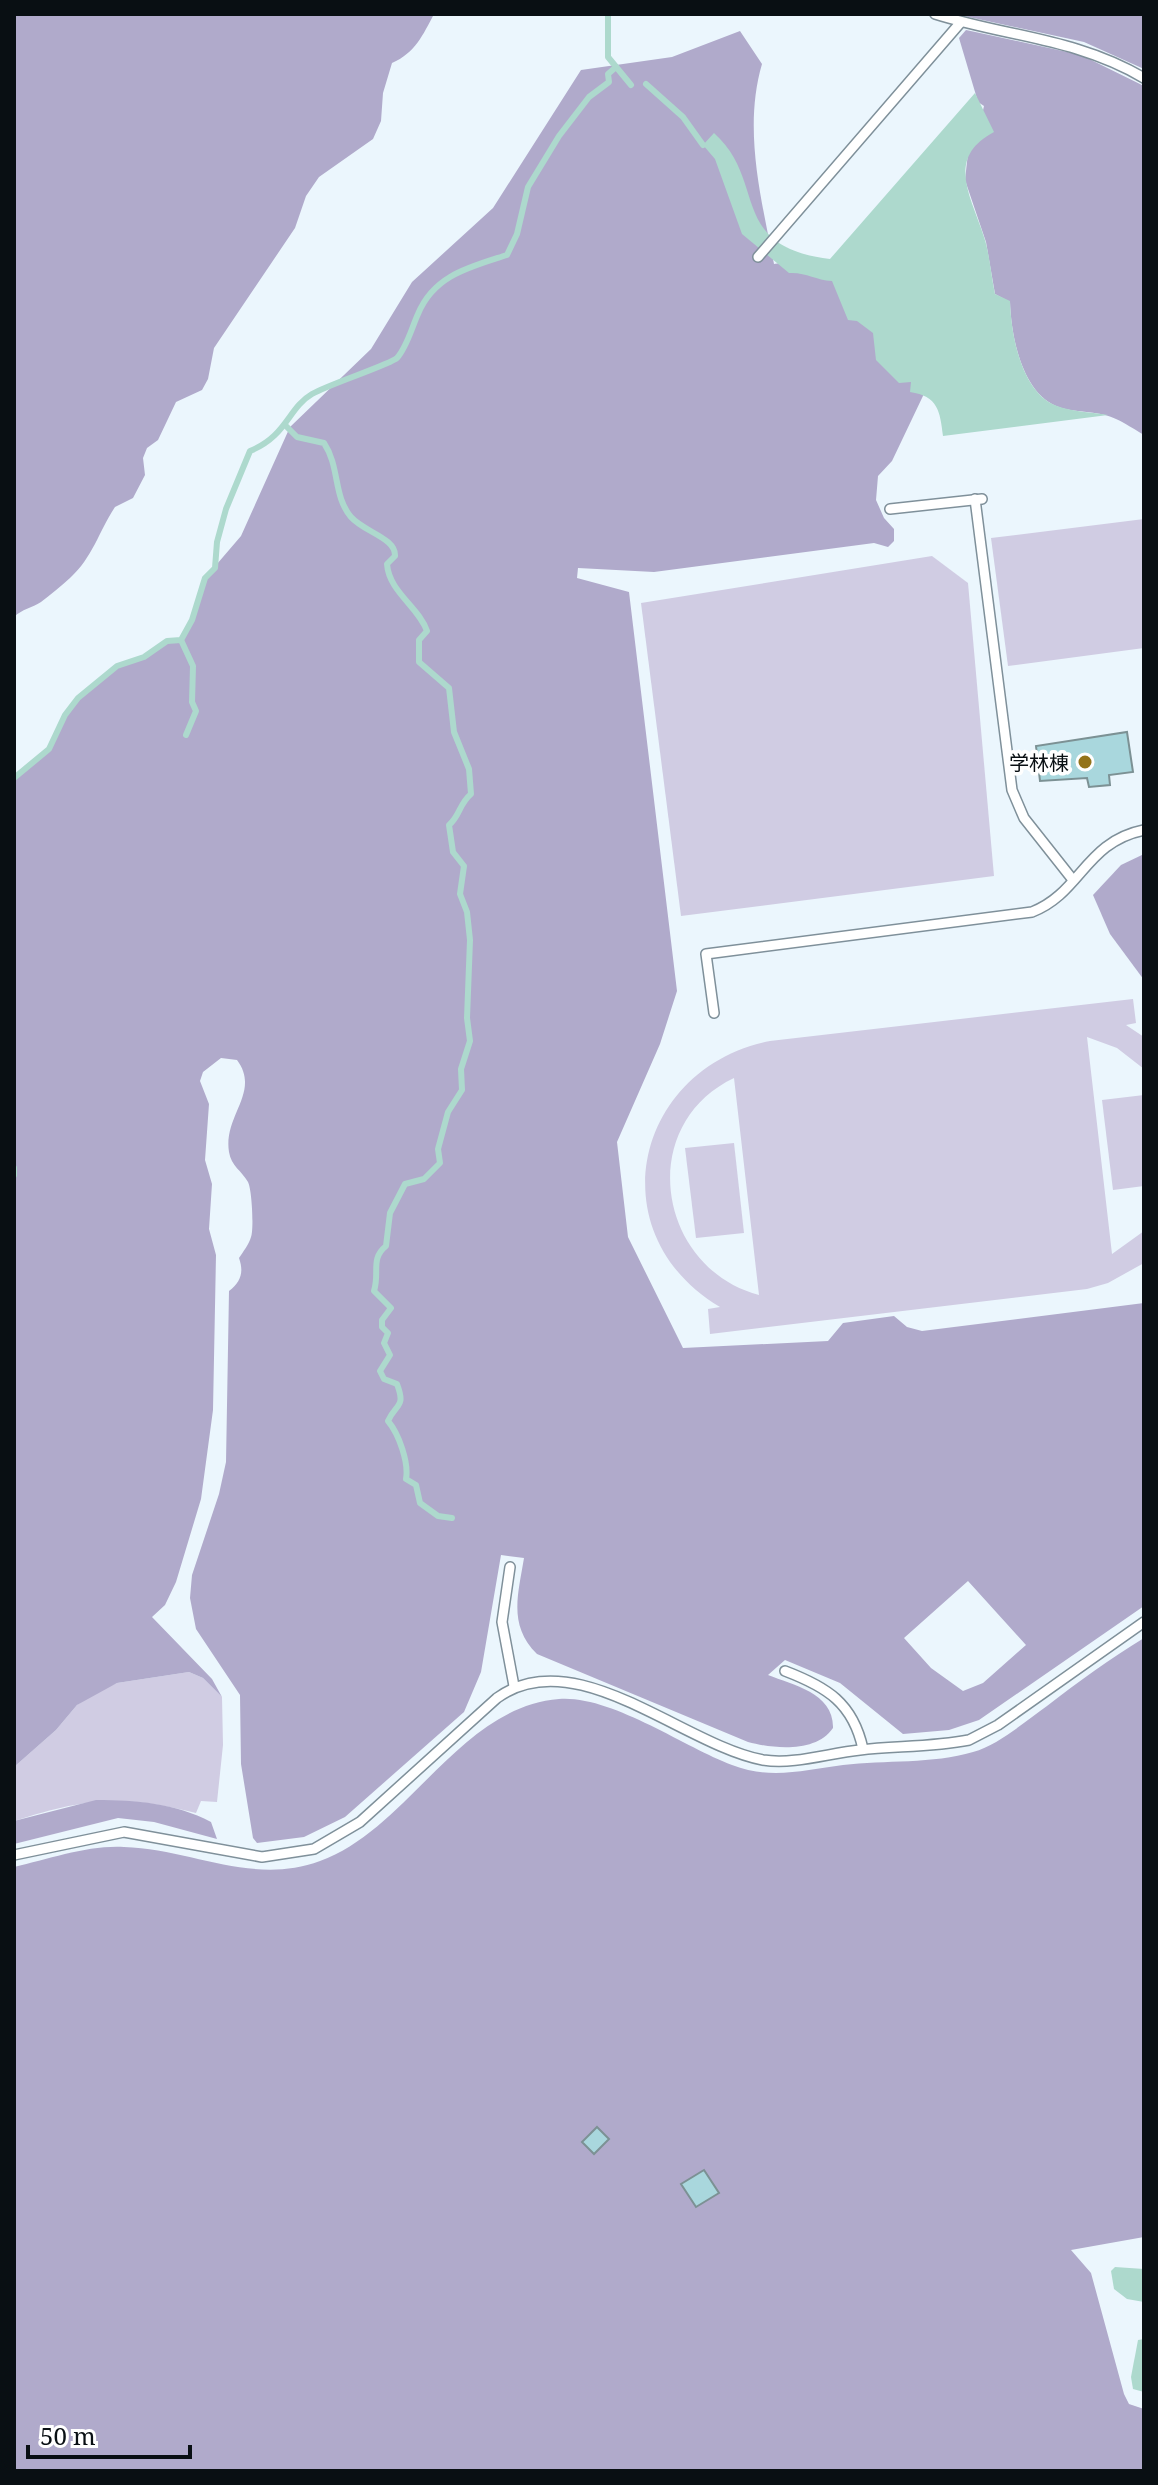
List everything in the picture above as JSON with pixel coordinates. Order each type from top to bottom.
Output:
[{"type":"lane","points":[[935,14],[1072,45],[1144,78]]},
{"type":"lane","points":[[759,255],[961,22]]},
{"type":"lane","points":[[890,509],[978,499],[1012,790],[1024,818],[1073,880]]},
{"type":"lane","points":[[714,1013],[706,954],[1032,912],[1052,902],[1106,844],[1144,830]]},
{"type":"lane","points":[[510,1567],[502,1622],[514,1686]]},
{"type":"lane","points":[[14,1855],[124,1832],[262,1857],[314,1849],[360,1822],[514,1686],[534,1680],[579,1685],[765,1760],[793,1760],[863,1749],[947,1745],[984,1734],[1144,1622]]},
{"type":"lane","points":[[785,1671],[819,1684],[842,1701],[859,1729],[863,1749]]},
{"type":"shaded area","points":[[14,14],[434,14],[412,49],[392,63],[383,93],[381,121],[373,139],[319,177],[306,196],[295,228],[214,348],[208,379],[202,390],[176,402],[158,440],[147,448],[143,458],[145,475],[133,498],[115,507],[90,553],[70,578],[41,602],[14,617]]},
{"type":"shaded area","points":[[955,14],[1144,14],[1144,69],[1084,42]]},
{"type":"shaded area","points":[[966,30],[1081,55],[1144,86],[1144,435],[1110,416],[1056,406],[1044,399],[1026,375],[1016,345],[1010,302],[995,294],[986,242],[965,180],[968,153],[976,141],[984,106],[978,102],[959,38]]},
{"type":"shaded area","points":[[740,31],[762,64],[754,113],[754,138],[759,189],[774,264],[812,258],[932,377],[892,461],[878,476],[876,500],[884,518],[894,529],[894,541],[888,547],[874,543],[654,572],[578,568],[577,578],[629,592],[677,991],[660,1044],[617,1142],[628,1237],[683,1348],[828,1341],[843,1323],[894,1316],[907,1327],[922,1331],[1144,1303],[1144,1606],[979,1720],[949,1730],[903,1734],[840,1683],[785,1660],[768,1675],[819,1698],[832,1716],[833,1728],[816,1742],[782,1747],[748,1742],[537,1654],[522,1632],[517,1609],[524,1558],[501,1555],[481,1672],[464,1712],[345,1817],[304,1837],[257,1843],[253,1838],[241,1764],[240,1695],[196,1629],[190,1598],[192,1575],[219,1494],[226,1462],[229,1291],[240,1276],[239,1258],[252,1233],[249,1186],[229,1152],[231,1127],[245,1083],[237,1060],[221,1058],[203,1072],[200,1081],[209,1104],[205,1160],[212,1184],[209,1229],[216,1255],[213,1410],[201,1499],[176,1582],[165,1605],[152,1617],[212,1679],[222,1697],[203,1678],[189,1672],[117,1683],[77,1705],[56,1730],[14,1767],[14,778],[49,749],[65,715],[78,698],[117,666],[144,657],[167,641],[181,639],[192,620],[205,578],[241,536],[290,427],[371,349],[412,282],[493,208],[581,70],[672,57]],"holes":[[[968,1581],[1026,1645],[983,1683],[963,1691],[931,1668],[904,1638]]]},
{"type":"shaded area","points":[[975,93],[994,132],[979,142],[970,154],[966,179],[986,244],[995,294],[1010,301],[1020,361],[1035,389],[1045,399],[1063,408],[1108,415],[943,436],[936,406],[927,397],[910,392],[911,382],[899,383],[876,360],[873,333],[857,321],[848,320],[832,281],[789,273],[742,234],[715,159],[703,145],[714,133],[730,152],[762,227],[776,241],[798,252],[830,259]]},
{"type":"shaded area","points":[[1144,519],[1144,648],[1008,666],[991,538]]},
{"type":"shaded area","points":[[932,556],[968,583],[994,876],[681,916],[641,603]]},
{"type":"shaded area","points":[[1144,854],[1144,980],[1110,934],[1093,895],[1121,865]]},
{"type":"shaded area","points":[[1133,999],[1136,1023],[1126,1025],[1144,1037],[1144,1069],[1117,1048],[1087,1037],[1112,1254],[1144,1231],[1144,1263],[1108,1283],[1087,1289],[710,1334],[708,1309],[720,1307],[681,1276],[657,1238],[646,1198],[648,1157],[662,1118],[688,1084],[724,1057],[770,1041]],"holes":[[[734,1078],[759,1295],[725,1280],[698,1256],[680,1227],[671,1194],[672,1160],[682,1128],[702,1100]]]},
{"type":"shaded area","points":[[1144,1095],[1144,1186],[1113,1190],[1102,1100]]},
{"type":"shaded area","points":[[734,1143],[744,1233],[696,1238],[685,1148]]},
{"type":"shaded area","points":[[1144,1638],[1144,2237],[1071,2250],[1091,2273],[1124,2394],[1129,2404],[1144,2409],[1144,2471],[14,2471],[14,1867],[83,1850],[110,1847],[149,1849],[270,1870],[295,1868],[320,1861],[352,1845],[381,1823],[463,1745],[492,1723],[524,1707],[559,1699],[579,1700],[624,1713],[713,1757],[760,1772],[958,1756],[1002,1738]]},
{"type":"shaded area","points":[[189,1672],[203,1678],[222,1697],[223,1745],[217,1802],[201,1801],[196,1813],[146,1803],[104,1801],[62,1807],[14,1821],[14,1767],[56,1730],[77,1705],[117,1683]]},
{"type":"shaded area","points":[[96,1800],[140,1802],[183,1811],[211,1822],[217,1839],[154,1822],[118,1818],[14,1844],[14,1821]]},
{"type":"shaded area","points":[[1115,2267],[1144,2269],[1144,2302],[1127,2299],[1114,2289],[1111,2271]]},
{"type":"shaded area","points":[[1144,2339],[1144,2392],[1133,2389],[1131,2377],[1138,2340]]},
{"type":"building","name":"学林棟","points":[[1127,732],[1133,772],[1109,775],[1110,785],[1089,787],[1087,778],[1040,781],[1036,746]]},
{"type":"building","points":[[597,2127],[609,2139],[594,2154],[582,2142]]},
{"type":"building","points":[[704,2170],[719,2193],[696,2207],[681,2184]]},
{"type":"waterway","points":[[608,14],[608,57],[631,85]]},
{"type":"waterway","points":[[14,778],[49,749],[65,715],[78,698],[117,666],[144,657],[167,641],[181,640],[192,620],[205,578],[215,568],[217,542],[226,509],[250,451],[272,438],[312,394],[397,358],[425,301],[443,281],[507,255],[517,234],[528,187],[559,136],[589,97],[609,82],[608,74],[616,67]]},
{"type":"waterway","points":[[646,84],[683,117],[703,145]]},
{"type":"waterway","points":[[286,426],[297,437],[324,443],[345,509],[394,550],[395,556],[387,564],[389,574],[427,631],[419,640],[419,662],[449,688],[454,732],[469,769],[471,794],[449,825],[453,852],[464,866],[460,894],[467,912],[470,940],[467,1018],[470,1041],[461,1069],[462,1090],[448,1112],[438,1149],[440,1163],[424,1179],[405,1184],[390,1213],[386,1246],[378,1256],[374,1291],[391,1308],[382,1320],[382,1327],[388,1333],[384,1343],[390,1355],[380,1371],[384,1379],[397,1384],[400,1392],[400,1402],[388,1421],[402,1449],[406,1479],[416,1485],[420,1503],[438,1516],[452,1518]]},
{"type":"waterway","points":[[181,640],[193,666],[192,702],[196,711],[186,735]]},
{"type":"waterway","points":[[14,1168],[14,1175]]},
{"type":"place","name":"学林棟","points":[[1085,762]]}]
